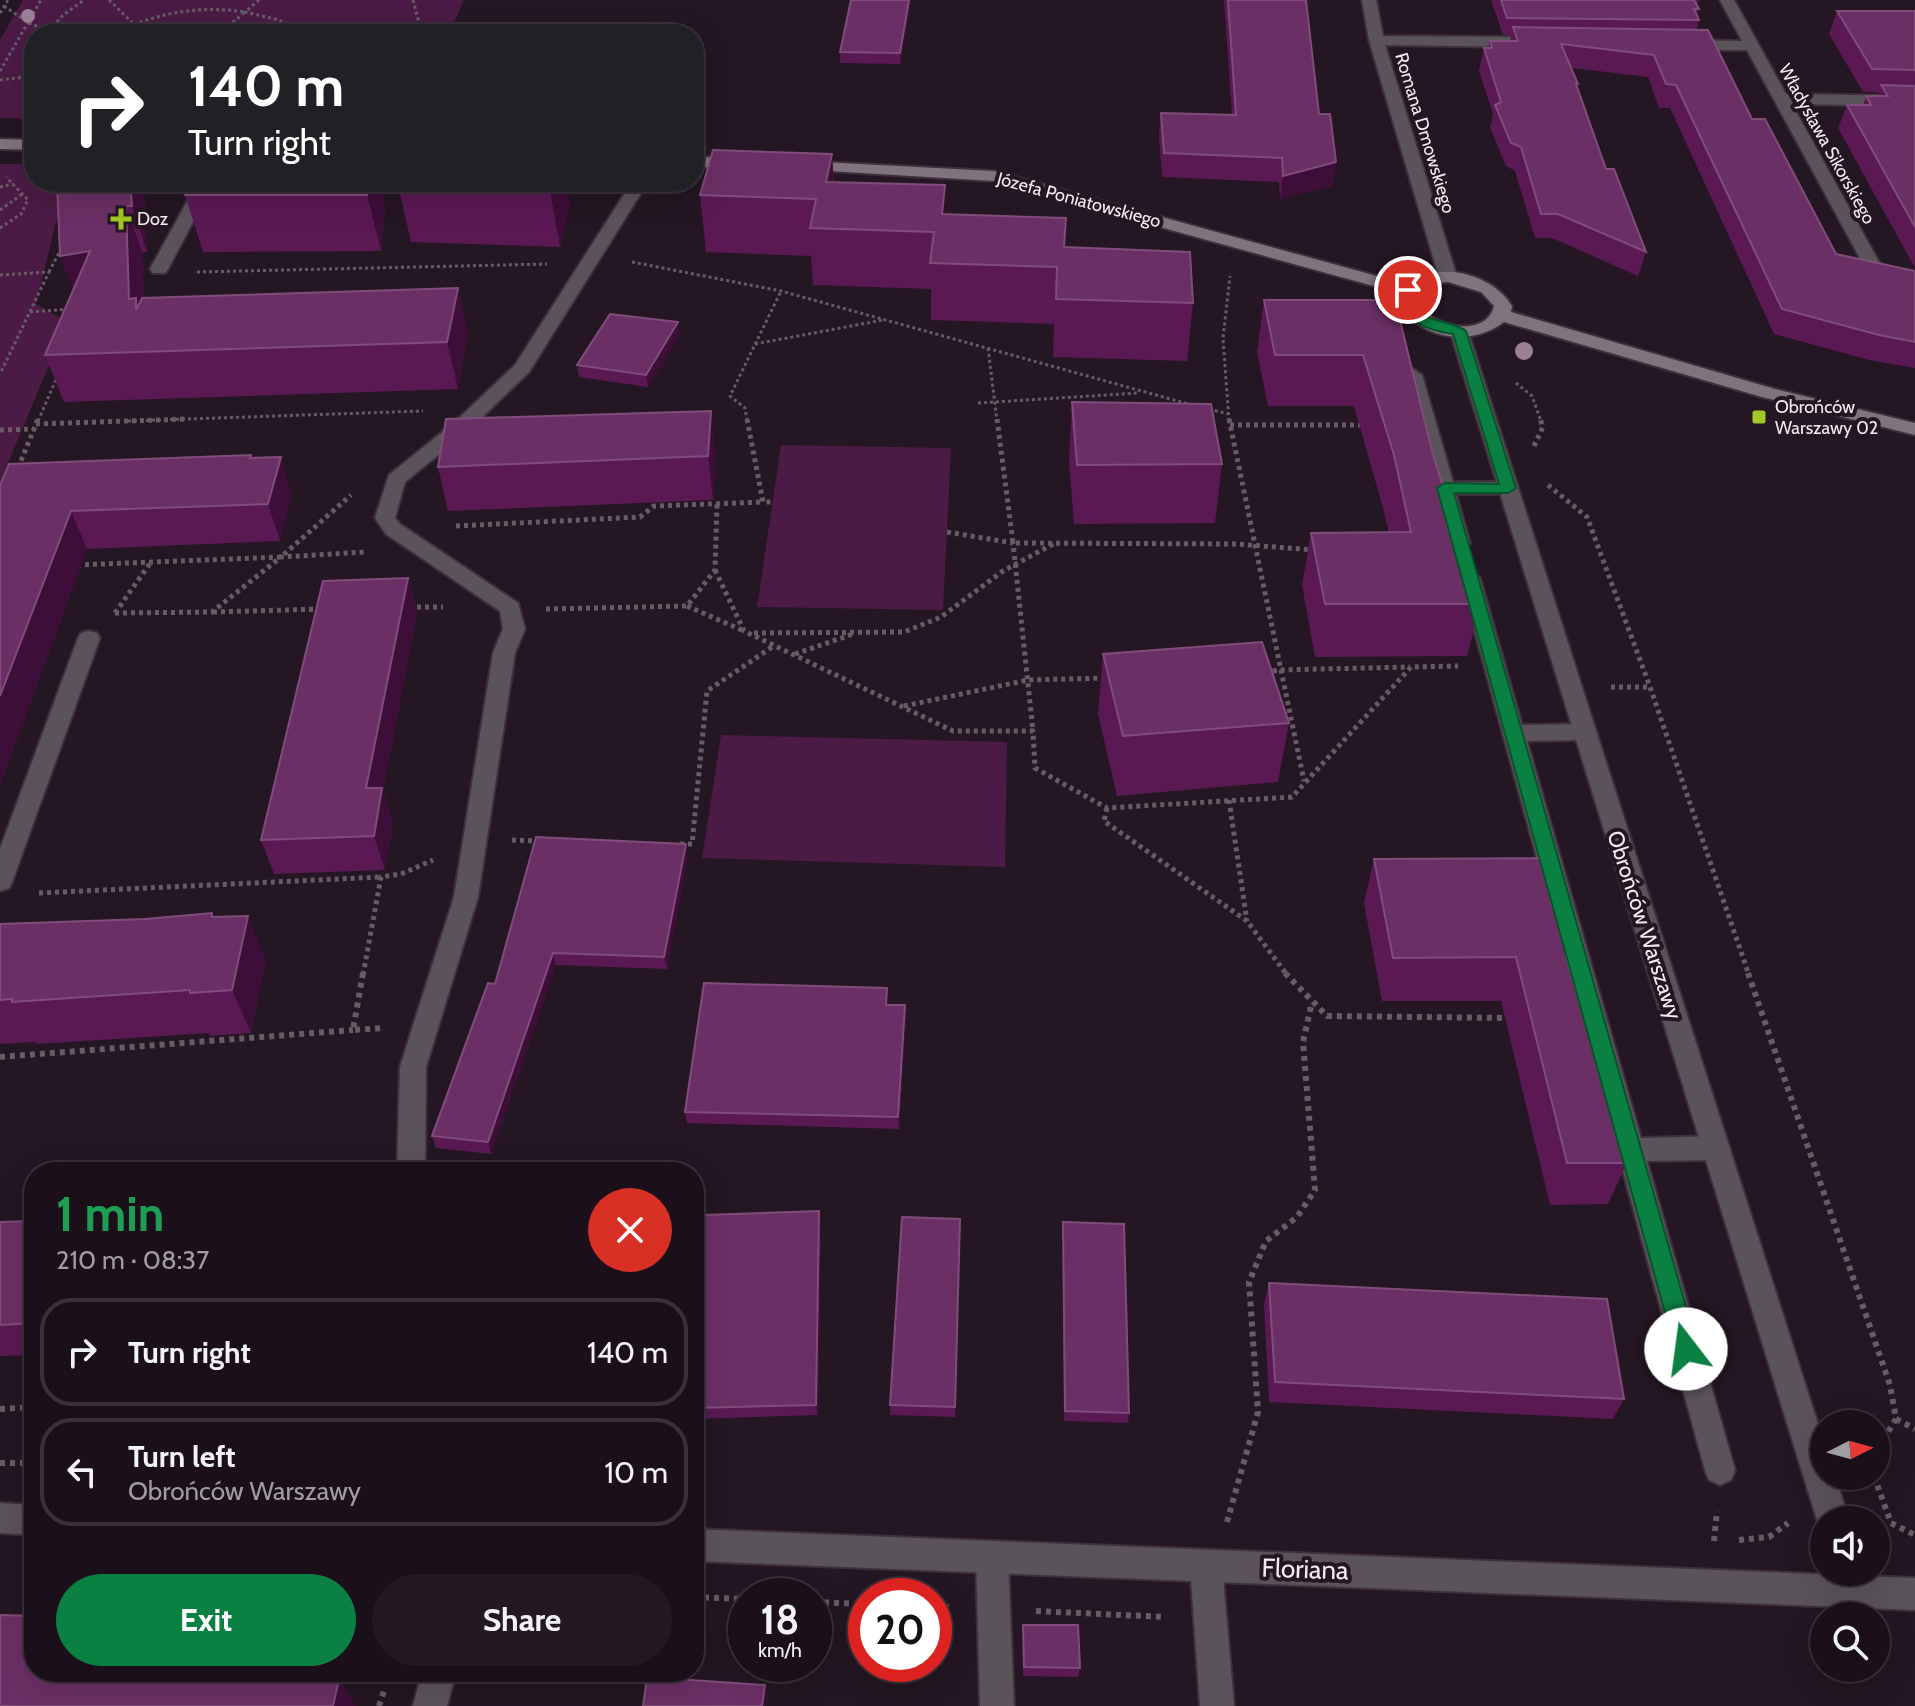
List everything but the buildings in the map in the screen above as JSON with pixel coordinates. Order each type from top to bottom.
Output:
[{"type":"street","name":"Romana Dmowskiego","points":[[1369,0],[1376,40],[1448,277]]},
{"type":"street","name":"Władysława Sikorskiego","points":[[1727,0],[1873,267],[1915,282]]},
{"type":"street","points":[[1376,40],[1535,42]]},
{"type":"street","points":[[1674,45],[1751,46]]},
{"type":"street","points":[[1779,99],[1915,101]]},
{"type":"street","points":[[0,144],[24,145]]},
{"type":"street","points":[[704,162],[752,164]]},
{"type":"street","name":"Józefa Poniatowskiego","points":[[782,165],[994,176],[1408,290]]},
{"type":"street","points":[[159,269],[201,192]]},
{"type":"street","points":[[411,1162],[413,1067],[466,897],[504,653],[514,629],[510,608],[393,529],[385,518],[396,479],[522,368],[633,192]]},
{"type":"street","points":[[1448,277],[1490,289],[1503,306],[1501,315],[1484,327],[1459,331],[1438,328],[1414,315],[1407,307],[1405,298],[1408,290],[1423,280],[1448,277]]},
{"type":"street","points":[[1501,315],[1783,397],[1915,429]]},
{"type":"street","name":"Obrońców Warszawy","points":[[1459,331],[1829,1506]]},
{"type":"street","points":[[1406,349],[1720,1470]]},
{"type":"street","points":[[1445,488],[1508,488]]},
{"type":"street","points":[[0,882],[89,638]]},
{"type":"street","points":[[1514,733],[1584,732]]},
{"type":"street","points":[[1631,1150],[1716,1148]]},
{"type":"street","points":[[0,1518],[24,1519]]},
{"type":"street","name":"Floriana","points":[[704,1545],[1206,1565],[1810,1581]]},
{"type":"street","points":[[992,1557],[997,1706]]},
{"type":"street","points":[[1206,1565],[1217,1706]]},
{"type":"street","name":"Floriana","points":[[1873,1586],[1915,1594]]},
{"type":"street","points":[[430,1706],[436,1682]]},
{"type":"path","points":[[0,13],[8,0]]},
{"type":"path","points":[[4,6],[29,23],[41,0]]},
{"type":"path","points":[[56,24],[84,0]]},
{"type":"path","points":[[109,0],[133,24],[202,9],[245,12],[288,24]]},
{"type":"path","points":[[231,24],[259,0]]},
{"type":"path","points":[[413,0],[420,24]]},
{"type":"path","points":[[0,71],[24,31]]},
{"type":"path","points":[[0,80],[24,78]]},
{"type":"path","points":[[0,170],[28,200],[17,219],[0,228]]},
{"type":"path","points":[[0,187],[13,184]]},
{"type":"path","points":[[0,210],[22,194]]},
{"type":"path","points":[[0,374],[63,246]]},
{"type":"path","points":[[191,272],[498,266],[574,262],[579,252],[781,291],[1228,414]]},
{"type":"path","points":[[1231,271],[1224,301],[1223,354],[1228,414],[1278,670],[1304,782]]},
{"type":"path","points":[[0,275],[49,272]]},
{"type":"path","points":[[763,502],[745,408],[730,396],[781,291]]},
{"type":"path","points":[[30,312],[73,309]]},
{"type":"path","points":[[754,344],[887,320]]},
{"type":"path","points":[[988,348],[1016,566],[1035,768],[1107,808],[1292,797],[1411,667]]},
{"type":"path","points":[[17,471],[62,366]]},
{"type":"path","points":[[1506,375],[1532,396],[1543,427],[1530,454]]},
{"type":"path","points":[[978,403],[1143,392]]},
{"type":"path","points":[[0,430],[482,406]]},
{"type":"path","points":[[1230,425],[1427,425]]},
{"type":"path","points":[[1539,478],[1587,517],[1650,687],[1890,1385],[1896,1419],[1890,1429]]},
{"type":"path","points":[[212,612],[298,545],[361,486]]},
{"type":"path","points":[[393,529],[640,517],[654,506],[772,502]]},
{"type":"path","points":[[717,504],[715,570],[747,632]]},
{"type":"path","points":[[947,532],[1013,543],[1253,546],[1315,550]]},
{"type":"path","points":[[71,565],[395,551],[413,542]]},
{"type":"path","points":[[747,632],[904,632],[941,617],[1003,571],[1055,543]]},
{"type":"path","points":[[152,562],[114,613],[333,609]]},
{"type":"path","points":[[687,606],[715,570]]},
{"type":"path","points":[[394,608],[687,606],[953,731],[1033,731]]},
{"type":"path","points":[[793,655],[858,632]]},
{"type":"path","points":[[677,844],[692,844],[694,799],[707,691],[775,645]]},
{"type":"path","points":[[1262,673],[1278,670],[1495,666]]},
{"type":"path","points":[[902,707],[1028,680],[1121,677]]},
{"type":"path","points":[[697,724],[704,724]]},
{"type":"path","points":[[1229,800],[1247,921]]},
{"type":"path","points":[[1107,808],[1104,821],[1247,921],[1281,969],[1327,1016],[1516,1018]]},
{"type":"path","points":[[475,839],[553,841]]},
{"type":"path","points":[[32,893],[381,877],[401,874],[436,859]]},
{"type":"path","points":[[353,1030],[381,877]]},
{"type":"path","points":[[1227,1522],[1258,1412],[1249,1282],[1266,1241],[1297,1217],[1315,1190],[1303,1042],[1312,1001]]},
{"type":"path","points":[[0,1057],[425,1027]]},
{"type":"path","points":[[0,1409],[24,1408]]},
{"type":"path","points":[[1896,1419],[1915,1429]]},
{"type":"path","points":[[0,1463],[24,1463]]},
{"type":"path","points":[[1879,1490],[1891,1523],[1915,1535]]},
{"type":"path","points":[[1714,1541],[1769,1537],[1793,1520]]},
{"type":"path","points":[[704,1597],[728,1598]]},
{"type":"path","points":[[952,1608],[1210,1619]]},
{"type":"path","points":[[379,1706],[387,1683]]},
{"type":"shaded area","points":[[23,0],[464,0],[453,24],[24,24],[24,119],[0,118],[0,40]]},
{"type":"shaded area","points":[[0,164],[24,164],[24,192],[64,192],[36,304],[67,322],[0,482]]},
{"type":"shaded area","points":[[781,445],[951,448],[943,610],[757,607]]},
{"type":"shaded area","points":[[721,735],[1007,742],[1005,867],[702,858]]},
{"type":"place","name":"Doz","points":[[121,219]]},
{"type":"place","name":"Obrońców Warszawy 02","points":[[1759,417]]},
{"type":"route","points":[[1408,290],[1405,298],[1407,307],[1414,315],[1438,328],[1459,331],[1508,488],[1445,488],[1686,1349]]}]
